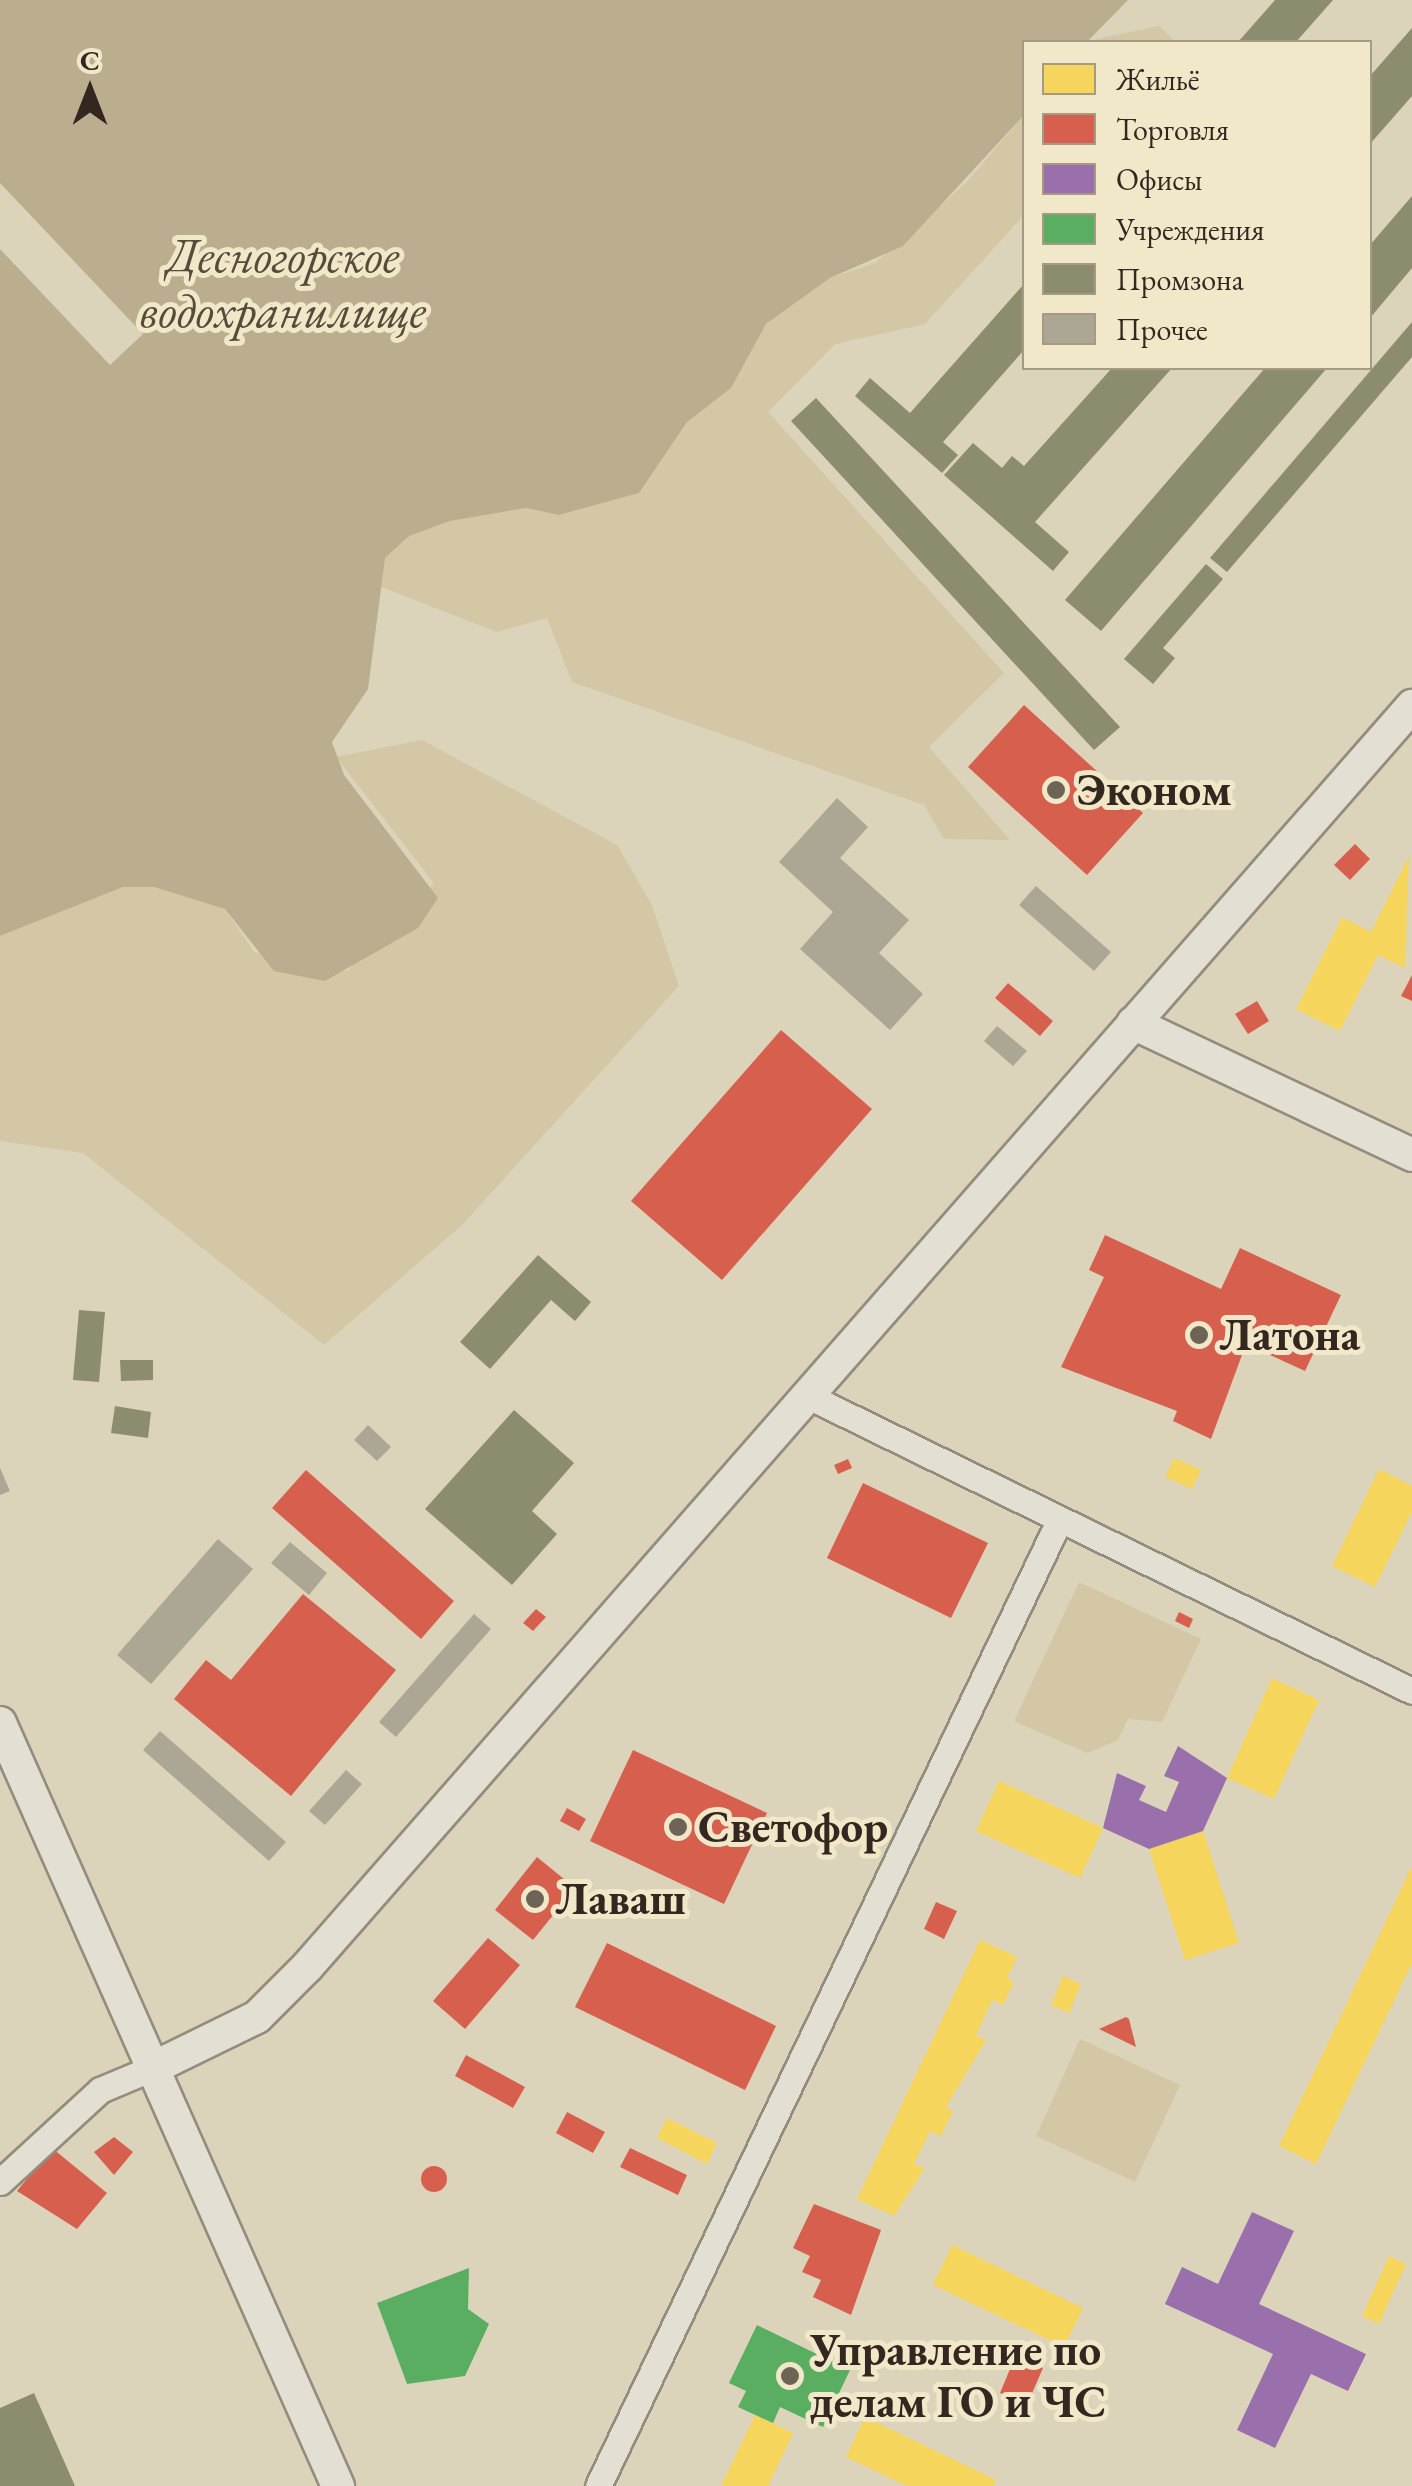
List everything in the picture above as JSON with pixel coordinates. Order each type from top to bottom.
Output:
[{"type":"street","points":[[0,2182],[92,2096],[257,2017],[307,1967],[1412,706]]},
{"type":"street","points":[[1133,1023],[1412,1155]]},
{"type":"street","points":[[808,1396],[1058,1523],[1412,1691]]},
{"type":"street","points":[[598,2486],[1058,1523]]},
{"type":"street","points":[[0,1723],[157,2066],[338,2486]]},
{"type":"shaded area","points":[[1159,26],[1174,40],[1093,40]]},
{"type":"shaded area","points":[[1022,117],[1022,217],[925,324],[835,344],[768,412],[1004,673],[929,747],[1010,840],[944,839],[924,805],[572,682],[547,618],[497,632],[376,585],[385,558],[409,536],[450,521],[526,508],[560,515],[639,493],[687,421],[731,388],[766,324],[830,278],[875,263],[965,184]]},
{"type":"shaded area","points":[[422,740],[617,845],[652,905],[679,986],[462,1225],[324,1345],[83,1153],[0,1141],[0,936],[123,887],[154,887],[225,909],[254,952],[347,971],[434,883],[336,757]]},
{"type":"shaded area","points":[[1079,1582],[1201,1639],[1162,1722],[1128,1719],[1118,1740],[1087,1753],[1014,1721]]},
{"type":"shaded area","points":[[1080,2039],[1180,2085],[1135,2182],[1036,2136]]},
{"type":"water","name":"Десногорское водохранилище","points":[[0,0],[1128,0],[1089,40],[1022,40],[1022,117],[903,246],[830,278],[766,324],[731,388],[687,422],[639,493],[559,515],[526,508],[450,521],[409,536],[385,558],[368,689],[332,742],[344,775],[438,898],[418,928],[325,981],[274,971],[225,909],[154,887],[123,887],[0,936]]},
{"type":"pier","points":[[0,183],[143,334],[110,365],[0,249]]},
{"type":"building: Жильё","points":[[1409,856],[1405,968],[1378,955],[1340,1031],[1296,1009],[1342,917],[1371,932]]},
{"type":"building: Жильё","points":[[1174,1458],[1201,1470],[1192,1489],[1165,1477]]},
{"type":"building: Жильё","points":[[1379,1469],[1412,1486],[1412,1512],[1375,1587],[1332,1566]]},
{"type":"building: Жильё","points":[[1272,1678],[1319,1700],[1274,1799],[1227,1778]]},
{"type":"building: Жильё","points":[[999,1781],[1103,1828],[1080,1878],[976,1831]]},
{"type":"building: Жильё","points":[[1203,1831],[1239,1943],[1185,1960],[1149,1849]]},
{"type":"building: Жильё","points":[[1412,1866],[1412,1963],[1316,2164],[1279,2146]]},
{"type":"building: Жильё","points":[[980,1940],[1017,1957],[1007,1979],[1014,1982],[1003,2005],[992,2000],[976,2035],[986,2040],[946,2107],[953,2111],[941,2136],[930,2131],[914,2164],[925,2168],[894,2216],[857,2199]]},
{"type":"building: Жильё","points":[[1063,1976],[1081,1984],[1069,2013],[1051,2005]]},
{"type":"building: Жильё","points":[[667,2118],[717,2143],[707,2164],[657,2138]]},
{"type":"building: Жильё","points":[[952,2245],[1083,2308],[1064,2347],[933,2285]]},
{"type":"building: Жильё","points":[[1389,2256],[1406,2264],[1379,2324],[1362,2316]]},
{"type":"building: Жильё","points":[[755,2415],[793,2433],[768,2486],[721,2486]]},
{"type":"building: Жильё","points":[[865,2417],[996,2480],[993,2486],[907,2486],[846,2457]]},
{"type":"building: Торговля","name":"Эконом","points":[[1024,705],[1143,813],[1087,875],[968,767]]},
{"type":"building: Торговля","points":[[1355,844],[1370,859],[1350,880],[1334,865]]},
{"type":"building: Торговля","points":[[1412,975],[1412,1001],[1401,996]]},
{"type":"building: Торговля","points":[[1008,983],[1053,1021],[1040,1036],[995,998]]},
{"type":"building: Торговля","points":[[1257,1001],[1269,1021],[1248,1034],[1235,1014]]},
{"type":"building: Торговля","points":[[781,1030],[872,1109],[722,1280],[631,1201]]},
{"type":"building: Торговля","name":"Латона","points":[[1105,1235],[1221,1289],[1240,1248],[1341,1295],[1305,1371],[1246,1344],[1211,1439],[1173,1421],[1177,1411],[1061,1367],[1104,1277],[1089,1270]]},
{"type":"building: Торговля","points":[[848,1459],[852,1468],[838,1474],[834,1465]]},
{"type":"building: Торговля","points":[[306,1470],[454,1601],[421,1639],[272,1508]]},
{"type":"building: Торговля","points":[[863,1483],[988,1543],[951,1618],[827,1558]]},
{"type":"building: Торговля","points":[[303,1594],[396,1670],[291,1796],[174,1699],[206,1660],[231,1680]]},
{"type":"building: Торговля","points":[[536,1609],[546,1617],[533,1631],[523,1623]]},
{"type":"building: Торговля","points":[[1179,1612],[1193,1619],[1189,1628],[1175,1621]]},
{"type":"building: Торговля","name":"Светофор","points":[[633,1750],[767,1813],[724,1904],[590,1841]]},
{"type":"building: Торговля","points":[[567,1808],[586,1819],[579,1831],[560,1821]]},
{"type":"building: Торговля","name":"Лаваш","points":[[537,1857],[575,1888],[533,1940],[495,1910]]},
{"type":"building: Торговля","points":[[936,1902],[957,1911],[944,1939],[924,1929]]},
{"type":"building: Торговля","points":[[488,1938],[520,1965],[465,2029],[433,2001]]},
{"type":"building: Торговля","points":[[607,1943],[776,2026],[745,2090],[575,2007]]},
{"type":"building: Торговля","points":[[1129,2019],[1136,2047],[1099,2029]]},
{"type":"building: Торговля","points":[[466,2055],[525,2087],[513,2108],[455,2076]]},
{"type":"building: Торговля","points":[[567,2112],[605,2132],[593,2153],[556,2133]]},
{"type":"building: Торговля","points":[[114,2137],[133,2152],[114,2175],[94,2152]]},
{"type":"building: Торговля","points":[[52,2148],[107,2193],[77,2229],[17,2191]]},
{"type":"building: Торговля","points":[[630,2148],[687,2175],[678,2195],[620,2167]]},
{"type":"building: Торговля","points":[[434,2166],[443,2170],[447,2179],[443,2188],[434,2192],[425,2188],[421,2179],[425,2170]]},
{"type":"building: Торговля","points":[[814,2204],[881,2230],[851,2315],[813,2297],[821,2280],[802,2272],[810,2256],[793,2248]]},
{"type":"building: Торговля","points":[[1015,2357],[1043,2368],[1027,2405],[1000,2393]]},
{"type":"building: Офисы","points":[[1178,1746],[1227,1778],[1203,1831],[1149,1849],[1103,1828],[1117,1773],[1146,1786],[1139,1800],[1166,1812],[1179,1782],[1164,1776]]},
{"type":"building: Офисы","points":[[1252,2212],[1294,2231],[1259,2304],[1366,2354],[1348,2391],[1311,2374],[1275,2448],[1237,2430],[1273,2354],[1165,2304],[1182,2267],[1218,2284]]},
{"type":"building: Учреждения","points":[[469,2268],[468,2309],[489,2324],[465,2376],[407,2384],[377,2303]]},
{"type":"building: Учреждения","name":"Управление по делам ГО и ЧС","points":[[757,2325],[850,2370],[823,2427],[780,2407],[773,2423],[738,2407],[746,2391],[729,2383]]},
{"type":"building: Промзона","points":[[1275,0],[1333,0],[1298,40],[1240,40]]},
{"type":"building: Промзона","points":[[1412,28],[1412,96],[1372,142],[1372,74]]},
{"type":"building: Промзона","points":[[1412,196],[1412,268],[1372,316],[1372,243]]},
{"type":"building: Промзона","points":[[1022,286],[1022,352],[943,442],[958,455],[942,473],[855,396],[870,378],[910,413]]},
{"type":"building: Промзона","points":[[1412,322],[1412,357],[1227,572],[1210,558]]},
{"type":"building: Промзона","points":[[1110,370],[1170,370],[1035,522],[1069,552],[1053,571],[944,475],[973,443],[1002,468],[1012,456],[1024,466]]},
{"type":"building: Промзона","points":[[1263,370],[1325,370],[1101,631],[1065,600]]},
{"type":"building: Промзона","points":[[816,398],[1120,727],[1094,750],[791,421]]},
{"type":"building: Промзона","points":[[1206,564],[1223,579],[1163,648],[1175,658],[1153,684],[1124,659]]},
{"type":"building: Промзона","points":[[538,1255],[591,1302],[575,1321],[551,1300],[490,1369],[460,1342]]},
{"type":"building: Промзона","points":[[79,1310],[105,1312],[99,1382],[73,1380]]},
{"type":"building: Промзона","points":[[120,1360],[153,1360],[153,1380],[121,1381]]},
{"type":"building: Промзона","points":[[115,1406],[151,1412],[148,1438],[111,1433]]},
{"type":"building: Промзона","points":[[514,1410],[574,1463],[532,1511],[557,1534],[512,1585],[425,1509]]},
{"type":"building: Промзона","points":[[34,2393],[75,2486],[0,2486],[0,2408]]},
{"type":"building: Прочее","points":[[837,798],[868,827],[840,858],[909,920],[879,953],[923,994],[890,1030],[800,949],[833,912],[779,862]]},
{"type":"building: Прочее","points":[[1036,886],[1111,952],[1094,971],[1019,905]]},
{"type":"building: Прочее","points":[[997,1026],[1027,1051],[1013,1066],[984,1041]]},
{"type":"building: Прочее","points":[[368,1425],[391,1447],[377,1461],[354,1440]]},
{"type":"building: Прочее","points":[[0,1468],[10,1491],[0,1495]]},
{"type":"building: Прочее","points":[[218,1539],[253,1569],[151,1684],[117,1655]]},
{"type":"building: Прочее","points":[[290,1542],[327,1573],[309,1595],[271,1563]]},
{"type":"building: Прочее","points":[[474,1614],[491,1629],[396,1737],[379,1722]]},
{"type":"building: Прочее","points":[[160,1731],[286,1842],[269,1861],[143,1750]]},
{"type":"building: Прочее","points":[[346,1770],[362,1784],[325,1825],[309,1811]]},
{"type":"place","name":"Эконом","points":[[1056,790]]},
{"type":"place","name":"Латона","points":[[1199,1335]]},
{"type":"place","name":"Светофор","points":[[678,1827]]},
{"type":"place","name":"Лаваш","points":[[535,1899]]},
{"type":"place","name":"Управление по делам ГО и ЧС","points":[[790,2376]]}]
